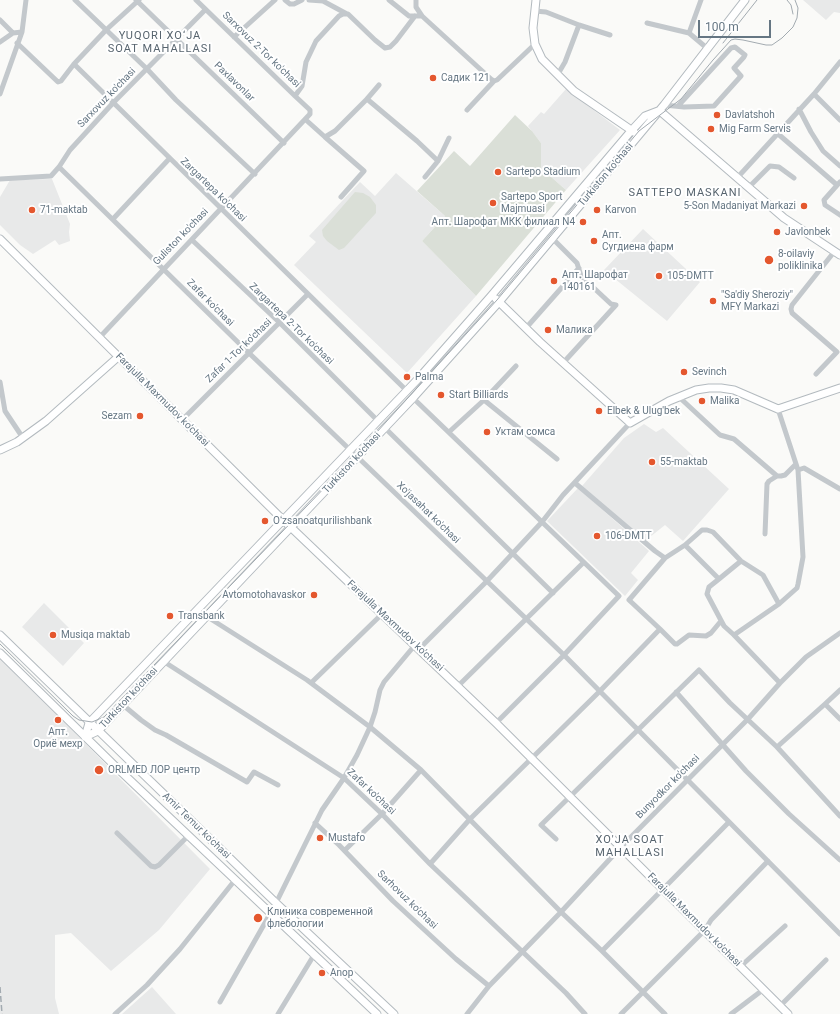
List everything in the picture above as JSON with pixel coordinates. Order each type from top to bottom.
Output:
[{"type":"main road","points":[[536,0],[533,28],[535,44],[542,59],[574,91],[638,136]]},
{"type":"main road","name":"Turkiston ko'chasi","points":[[85,736],[98,731],[413,398],[499,302],[662,108],[745,0]]},
{"type":"main road","points":[[662,108],[748,188],[784,218],[837,253]]},
{"type":"main road","name":"Turkiston ko'chasi","points":[[85,736],[89,723],[407,391],[491,296],[631,131],[645,116],[662,108]]},
{"type":"main road","name":"Farajulla Maxmudov ko'chasi","points":[[0,239],[291,528],[496,723],[788,1014]]},
{"type":"main road","points":[[491,296],[630,423],[679,397],[696,390],[709,388],[734,390],[778,409],[840,388]]},
{"type":"main road","points":[[0,450],[23,438],[46,421],[118,357]]},
{"type":"main road","name":"Amir Temur ko'chasi","points":[[0,635],[89,723],[394,1014]]},
{"type":"main road","name":"Amir Temur ko'chasi","points":[[0,652],[188,836],[378,1014]]},
{"type":"street","points":[[0,94],[22,32],[26,0]]},
{"type":"street","points":[[75,0],[147,69],[176,100],[255,174]]},
{"type":"street","points":[[17,43],[58,82],[61,81],[74,64],[106,30],[138,0]]},
{"type":"street","name":"Paxlavonlar","points":[[138,0],[284,143]]},
{"type":"street","name":"Sarxovuz 2-Tor ko'chasi","points":[[196,0],[310,110],[310,114]]},
{"type":"street","points":[[234,37],[275,0]]},
{"type":"street","points":[[285,0],[290,4],[294,4],[302,0]]},
{"type":"street","points":[[309,0],[323,1],[348,14],[385,48],[390,48],[415,16]]},
{"type":"street","points":[[388,0],[409,16],[422,16]]},
{"type":"street","points":[[416,0],[416,7],[422,16],[494,81]]},
{"type":"street","points":[[689,33],[700,0]]},
{"type":"street","name":"Sarxovuz ko'chasi","points":[[59,167],[70,150],[113,103],[205,10]]},
{"type":"street","points":[[535,11],[546,12],[610,35]]},
{"type":"street","points":[[295,96],[302,86],[306,62],[316,41],[339,16],[348,14]]},
{"type":"street","points":[[0,20],[13,33]]},
{"type":"street","points":[[648,23],[689,33],[708,49]]},
{"type":"street","points":[[558,74],[565,62],[579,25]]},
{"type":"street","points":[[0,42],[13,33],[22,32]]},
{"type":"street","points":[[467,110],[494,81],[497,80],[535,44]]},
{"type":"street","points":[[662,108],[678,106],[714,106],[741,76],[734,68],[745,55],[736,48],[731,48],[678,106]]},
{"type":"street","points":[[737,178],[814,94],[840,62]]},
{"type":"street","name":"Zargartepa ko'chasi","points":[[74,64],[169,159],[407,391]]},
{"type":"street","points":[[325,137],[335,131],[380,85]]},
{"type":"street","points":[[814,94],[840,120]]},
{"type":"street","points":[[367,99],[438,161]]},
{"type":"street","points":[[799,109],[823,151],[840,166]]},
{"type":"street","name":"Guliston ko'chasi","points":[[99,338],[306,120],[310,114]]},
{"type":"street","points":[[306,120],[364,171],[341,197]]},
{"type":"street","points":[[777,133],[839,183],[824,200],[825,205],[840,215]]},
{"type":"street","points":[[425,178],[438,161],[450,138]]},
{"type":"street","points":[[113,219],[169,159]]},
{"type":"street","points":[[748,188],[770,166],[779,167],[794,178]]},
{"type":"street","points":[[0,179],[51,176],[59,167]]},
{"type":"street","name":"Zafar ko'chasi","points":[[59,167],[350,450]]},
{"type":"street","points":[[552,238],[577,263],[581,276],[611,304],[616,305],[563,363]]},
{"type":"street","name":"Zargartepa 2-Tor ko'chasi","points":[[192,240],[280,323],[378,421]]},
{"type":"street","points":[[816,374],[839,351],[792,313],[791,309],[792,305],[837,253]]},
{"type":"street","points":[[526,328],[579,268]]},
{"type":"street","name":"Zafar 1-Tor ko'chasi","points":[[182,420],[308,294]]},
{"type":"street","points":[[449,432],[484,400],[516,366]]},
{"type":"street","points":[[0,382],[5,411],[23,438]]},
{"type":"street","points":[[679,397],[720,434],[734,439],[776,476]]},
{"type":"street","points":[[413,398],[619,596],[564,655],[496,723]]},
{"type":"street","points":[[484,400],[557,458]]},
{"type":"street","points":[[734,635],[779,604],[797,588],[803,557],[797,467],[778,409]]},
{"type":"street","points":[[276,902],[322,810],[344,778],[357,755],[370,726],[380,690],[384,682],[417,647],[486,582],[542,522],[563,495],[630,423]]},
{"type":"street","points":[[385,428],[553,592]]},
{"type":"street","name":"Xo'jasahat ko'chasi","points":[[350,450],[486,582],[564,655],[840,934]]},
{"type":"street","points":[[765,534],[767,484],[776,476],[785,475],[797,467],[804,468],[840,490]]},
{"type":"street","points":[[575,483],[665,558]]},
{"type":"street","points":[[721,621],[711,633],[706,636],[689,635],[677,644],[628,600],[665,558],[685,545],[702,530],[707,530],[713,532],[741,562],[763,575],[779,604]]},
{"type":"street","points":[[685,545],[719,579]]},
{"type":"street","points":[[741,562],[709,587],[707,594],[724,626],[780,683]]},
{"type":"street","points":[[458,686],[583,563]]},
{"type":"street","points":[[311,683],[382,614]]},
{"type":"street","points":[[206,616],[311,683],[370,726],[421,770],[561,912],[665,1014]]},
{"type":"street","points":[[430,864],[470,819],[599,692],[660,628]]},
{"type":"street","name":"Bunyodkor ko'chasi","points":[[467,1014],[489,986],[561,912],[621,847],[748,719],[780,683],[806,657],[840,633]]},
{"type":"street","name":"Zafar ko'chasi","points":[[163,662],[344,778],[382,814],[430,864],[566,993],[585,1014]]},
{"type":"street","points":[[556,839],[541,825],[637,729],[699,670],[777,747],[840,816]]},
{"type":"street","points":[[777,747],[840,690]]},
{"type":"street","points":[[676,692],[746,771],[789,814],[839,858]]},
{"type":"street","points":[[825,704],[840,719]]},
{"type":"street","points":[[123,705],[155,730],[247,782],[254,772],[278,785]]},
{"type":"street","points":[[345,850],[382,814],[421,770]]},
{"type":"street","points":[[602,951],[729,822]]},
{"type":"street","name":"Sarhovuz ko'chasi","points":[[315,824],[345,850],[399,906],[456,959],[489,986]]},
{"type":"street","points":[[117,833],[151,866],[156,867],[188,836]]},
{"type":"street","points":[[621,1014],[705,930],[711,920],[768,861]]},
{"type":"street","points":[[115,1014],[147,985],[168,962],[235,880]]},
{"type":"street","points":[[220,1002],[270,914]]},
{"type":"street","points":[[741,966],[785,926]]},
{"type":"street","points":[[278,1014],[314,955]]},
{"type":"street","points":[[780,1006],[826,960]]},
{"type":"street","points":[[731,1014],[764,990]]},
{"type":"shaded area","points":[[803,0],[840,0],[840,13],[834,12],[826,20]]},
{"type":"shaded area","points":[[566,89],[620,130],[566,190],[541,168],[541,143],[528,126],[541,112],[544,114]]},
{"type":"shaded area","name":"Sartepo Sport Majmuasi","points":[[515,115],[532,131],[541,143],[541,168],[566,190],[476,296],[422,241],[445,216],[417,191],[454,151],[470,166]]},
{"type":"shaded area","points":[[396,173],[445,216],[422,241],[476,296],[407,373],[294,265],[316,242],[309,236],[360,182],[375,196]]},
{"type":"shaded area","name":"71-maktab","points":[[52,179],[70,224],[70,241],[59,245],[55,240],[33,254],[20,245],[0,225],[0,197],[10,180]]},
{"type":"shaded area","points":[[355,192],[363,193],[370,197],[376,205],[376,213],[344,248],[339,250],[327,241],[323,236],[322,230]]},
{"type":"shaded area","points":[[643,229],[700,282],[667,321],[604,270]]},
{"type":"shaded area","name":"55-maktab","points":[[644,424],[656,432],[663,428],[729,489],[683,541],[665,525],[645,541],[582,486],[624,438]]},
{"type":"shaded area","name":"106-DMTT","points":[[578,488],[649,551],[631,573],[638,580],[625,596],[547,521]]},
{"type":"shaded area","name":"Musiqa maktab","points":[[44,603],[84,643],[63,666],[22,627]]},
{"type":"shaded area","points":[[0,658],[210,869],[159,930],[111,971],[71,933],[55,935],[55,998],[59,1014],[0,1014]]},
{"type":"shaded area","points":[[152,987],[176,1014],[122,1014]]},
{"type":"tram line","points":[[723,43],[757,0]]},
{"type":"tram line","points":[[787,0],[791,5],[793,14]]},
{"type":"tram line","points":[[0,644],[73,716],[79,720],[92,722],[104,717],[356,455],[497,300],[639,131],[681,99],[731,40],[735,39],[772,45],[782,38],[793,27],[797,18],[798,8],[795,0]]},
{"type":"railway","points":[[0,987],[2,1014]]},
{"type":"place","name":"Садик 121","points":[[433,78]]},
{"type":"place","name":"Davlatshoh","points":[[717,115]]},
{"type":"place","name":"Mig Farm Servis","points":[[711,129]]},
{"type":"place","name":"Sartepo Stadium","points":[[498,172]]},
{"type":"place","name":"Sartepo Sport Majmuasi","points":[[493,203]]},
{"type":"place","name":"5-Son Madaniyat Markazi","points":[[804,206]]},
{"type":"place","name":"71-maktab","points":[[32,210]]},
{"type":"place","name":"Karvon","points":[[597,210]]},
{"type":"place","name":"Апт. Шарофат МКК филиал N4","points":[[583,222]]},
{"type":"place","name":"Javlonbek","points":[[777,232]]},
{"type":"place","name":"Апт. Сугдиена фарм","points":[[594,241]]},
{"type":"place","name":"8-oilaviy poliklinika","points":[[769,260]]},
{"type":"place","name":"105-DMTT","points":[[659,276]]},
{"type":"place","name":"Апт. Шарофат 140161","points":[[554,281]]},
{"type":"place","name":"\"Sa'diy Sheroziy\" MFY Markazi","points":[[713,301]]},
{"type":"place","name":"Малика","points":[[548,330]]},
{"type":"place","name":"Sevinch","points":[[684,372]]},
{"type":"place","name":"Palma","points":[[407,377]]},
{"type":"place","name":"Start Billiards","points":[[441,395]]},
{"type":"place","name":"Malika","points":[[702,401]]},
{"type":"place","name":"Elbek & Ulug'bek","points":[[599,411]]},
{"type":"place","name":"Sezam","points":[[140,416]]},
{"type":"place","name":"Уктам сомса","points":[[487,432]]},
{"type":"place","name":"55-maktab","points":[[652,462]]},
{"type":"place","name":"Oʻzsanoatqurilishbank","points":[[265,521]]},
{"type":"place","name":"106-DMTT","points":[[597,536]]},
{"type":"place","name":"Avtomotohavaskor","points":[[314,595]]},
{"type":"place","name":"Transbank","points":[[170,616]]},
{"type":"place","name":"Musiqa maktab","points":[[53,635]]},
{"type":"place","name":"Апт. Ориё мехр","points":[[58,720]]},
{"type":"place","name":"ORLMED ЛОР центр","points":[[99,770]]},
{"type":"place","name":"Mustafo","points":[[320,838]]},
{"type":"place","name":"Клиника современной флебологии","points":[[258,918]]},
{"type":"place","name":"Anop","points":[[322,973]]},
{"type":"district","name":"YUQORI XO‘JA SOAT MAHALLASI","points":[[160,42]]},
{"type":"district","name":"SATTEPO MASKANI","points":[[685,193]]},
{"type":"district","name":"XO'JA SOAT MAHALLASI","points":[[630,846]]}]
